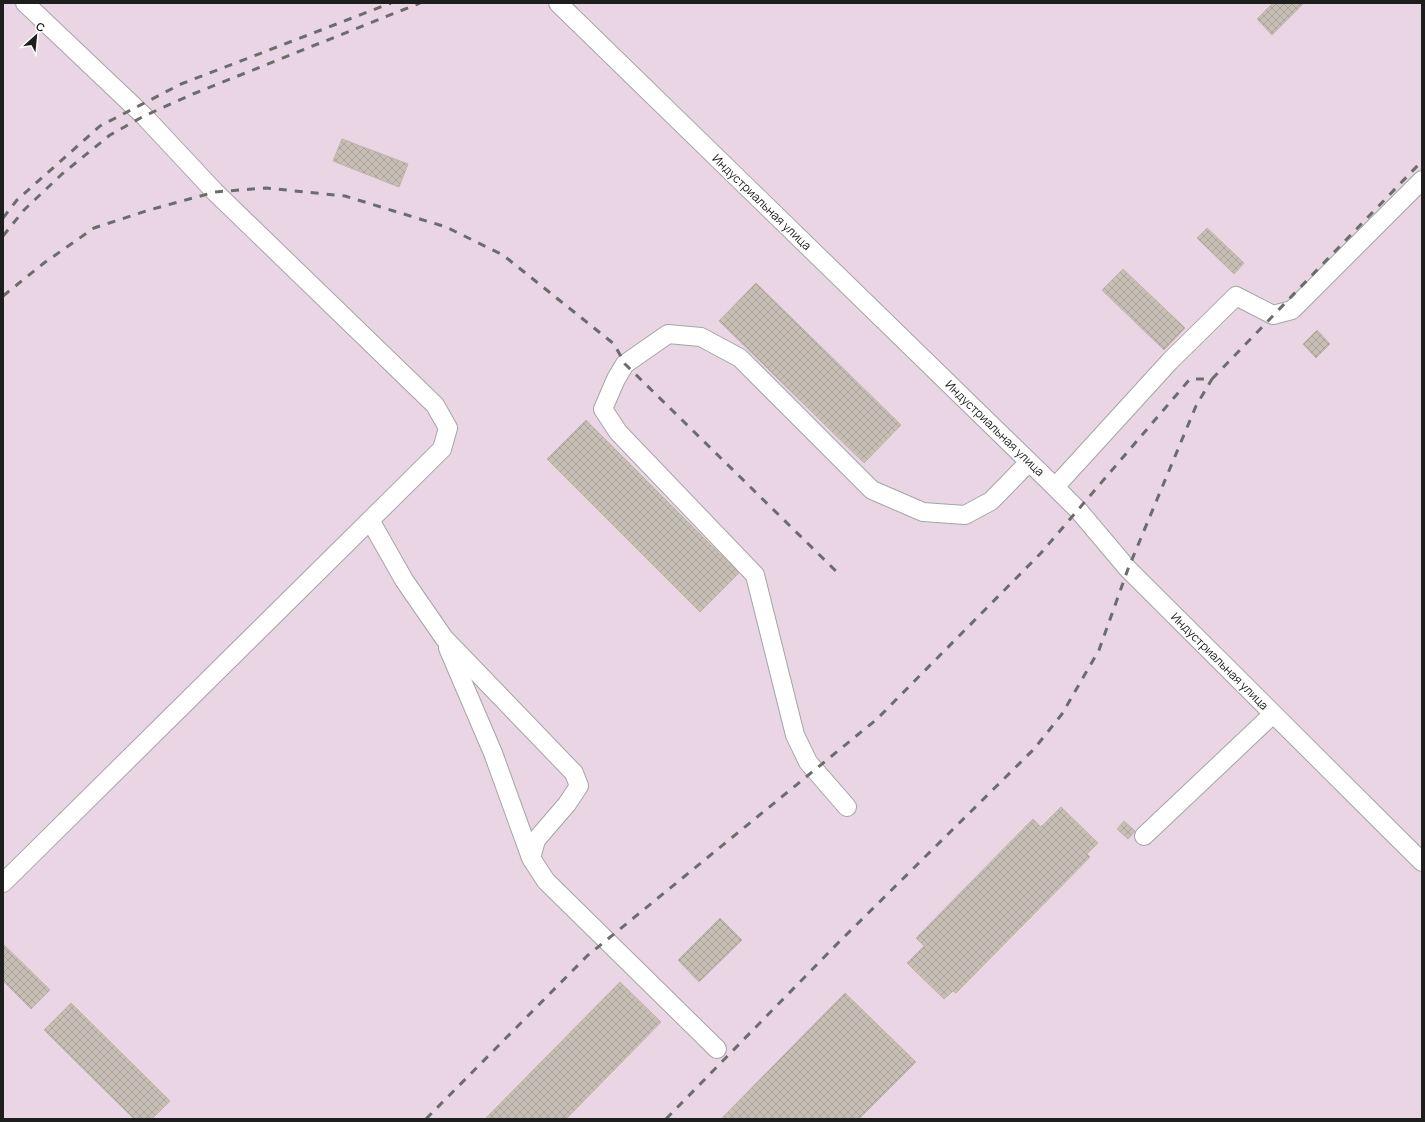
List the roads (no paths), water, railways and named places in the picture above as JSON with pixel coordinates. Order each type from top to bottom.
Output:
[{"type":"street","points":[[3,883],[442,449],[448,428],[435,405],[215,192],[144,116],[25,3]]},
{"type":"street","name":"Индустриальная улица","points":[[558,3],[1079,510],[1128,569],[1422,862]]},
{"type":"street","points":[[1055,487],[1170,361],[1236,296],[1273,315],[1292,310],[1422,180]]},
{"type":"street","points":[[847,807],[808,762],[795,735],[755,575],[618,432],[603,409],[616,379],[624,364],[668,334],[701,337],[740,358],[872,490],[923,512],[965,514],[991,501],[1030,462]]},
{"type":"street","points":[[370,520],[404,580],[444,638],[574,773],[579,786],[567,804],[536,840],[531,858]]},
{"type":"street","points":[[444,638],[493,753],[531,858],[546,881],[717,1049]]},
{"type":"street","points":[[1144,836],[1273,714]]},
{"type":"railway","points":[[3,218],[17,200],[100,126],[181,84],[391,3]]},
{"type":"railway","points":[[3,236],[24,210],[62,174],[110,135],[144,116],[193,94],[420,3]]},
{"type":"railway","points":[[426,1119],[587,956],[877,719],[1041,553],[1190,379],[1212,379],[1422,161]]},
{"type":"railway","points":[[3,296],[44,263],[94,228],[149,210],[215,192],[266,188],[345,196],[446,227],[503,255],[614,344],[625,364],[841,576]]},
{"type":"railway","points":[[666,1119],[837,944],[1034,749],[1062,714],[1099,650],[1128,569],[1196,406],[1212,379]]}]
